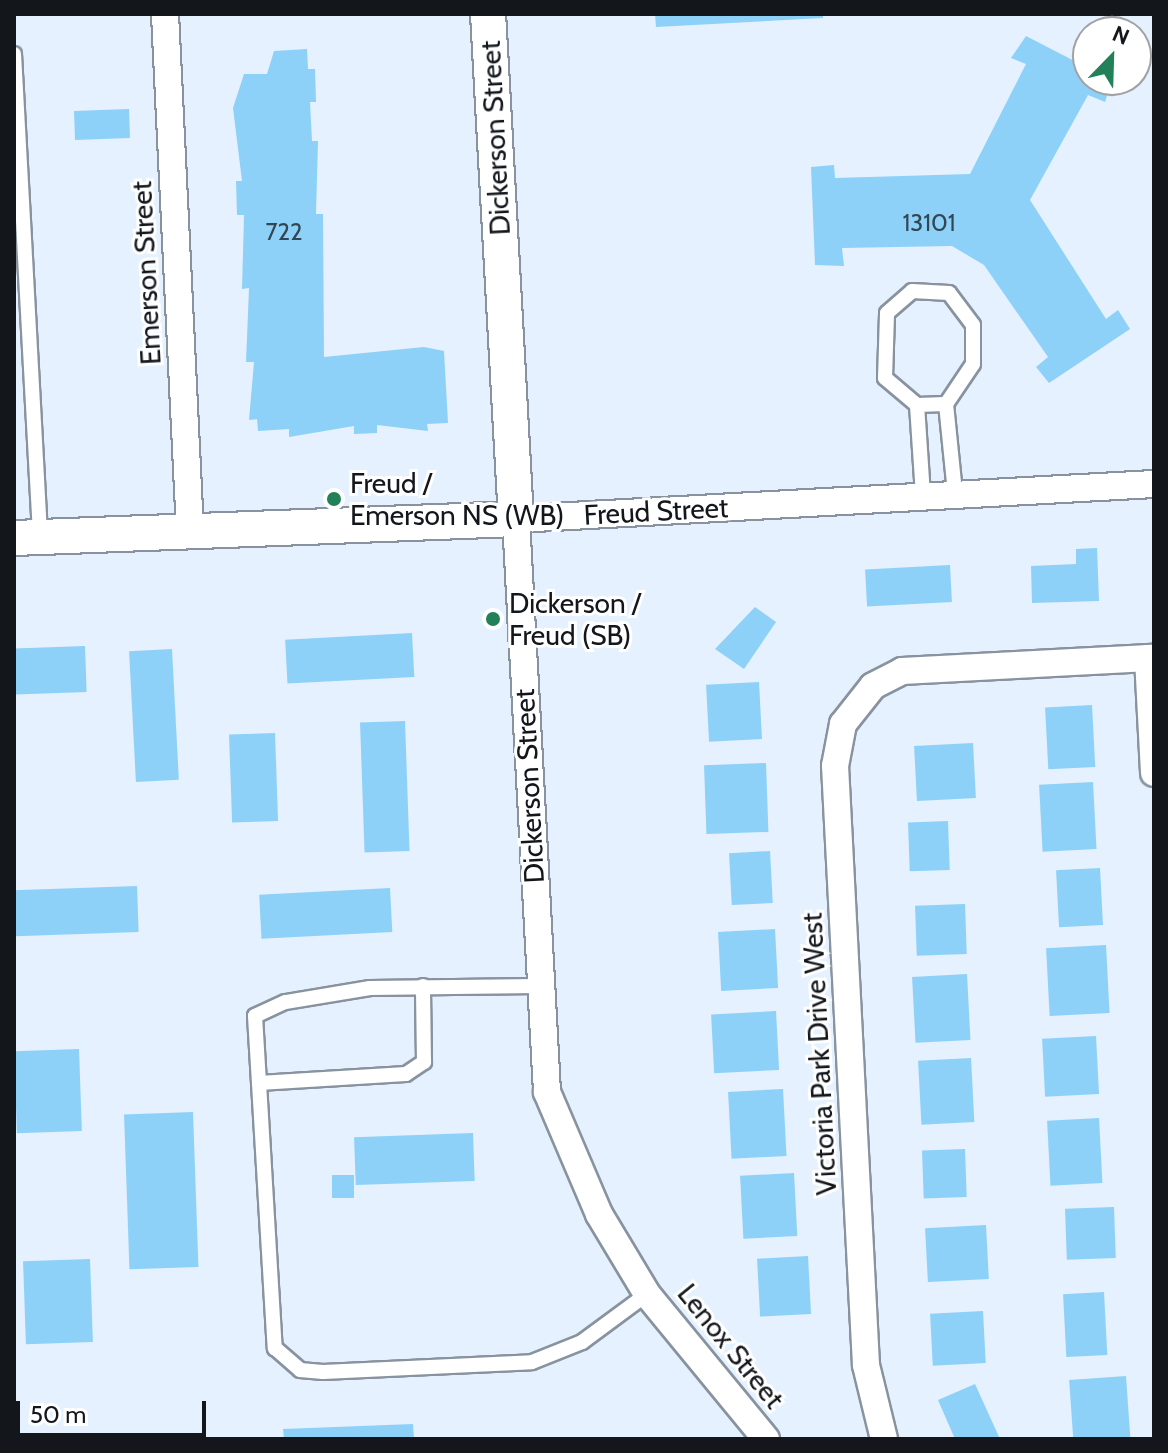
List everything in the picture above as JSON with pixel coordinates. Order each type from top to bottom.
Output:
[{"type":"street","name":"Emerson Street","points":[[165,14],[190,530]]},
{"type":"street","name":"Dickerson Street","points":[[488,14],[538,986],[547,1092],[599,1214],[647,1294]]},
{"type":"street","name":"Freud Street","points":[[27,537],[516,519],[1154,484]]},
{"type":"street","name":"Victoria Park Drive West","points":[[884,1439],[866,1365],[835,766],[843,724],[881,681],[929,666],[1151,658]]},
{"type":"street","points":[[1151,658],[1154,773]]},
{"type":"street","name":"Lenox Street","points":[[647,1294],[766,1439]]},
{"type":"lane","points":[[14,54],[27,537]]},
{"type":"lane","points":[[946,404],[917,405],[885,378],[881,347],[887,313],[912,291],[949,293],[973,325],[973,364],[946,404],[955,493]]},
{"type":"lane","points":[[917,405],[923,495]]},
{"type":"lane","points":[[259,1083],[406,1074],[424,1062],[423,986]]},
{"type":"lane","points":[[538,986],[370,988],[263,1010],[255,1016],[275,1348],[300,1370],[553,1358],[647,1294]]},
{"type":"building","points":[[655,14],[823,14],[823,18],[656,27]]},
{"type":"building","points":[[1026,36],[1072,60],[1072,96],[1087,96],[1030,200],[1106,319],[1118,310],[1130,329],[1049,383],[1036,367],[1048,357],[984,265],[952,246],[842,248],[844,266],[815,265],[811,167],[834,165],[835,178],[970,174],[1026,64],[1011,58]]},
{"type":"building","points":[[307,49],[308,69],[315,69],[316,102],[310,102],[312,141],[318,141],[316,214],[323,214],[324,357],[424,347],[444,351],[448,423],[427,424],[428,431],[377,425],[377,433],[354,434],[354,426],[289,437],[289,429],[258,431],[257,419],[249,420],[254,362],[246,362],[249,288],[242,289],[244,215],[237,215],[236,181],[242,181],[233,108],[244,74],[267,74],[274,51]]},
{"type":"building","points":[[1090,96],[1107,96],[1105,102]]},
{"type":"building","points":[[129,109],[130,138],[75,140],[74,111]]},
{"type":"building","points":[[1097,548],[1099,601],[1032,603],[1031,566],[1076,564],[1076,549]]},
{"type":"building","points":[[950,565],[952,602],[867,606],[865,569]]},
{"type":"building","points":[[755,607],[776,622],[744,669],[715,649]]},
{"type":"building","points":[[412,633],[414,677],[287,684],[285,640]]},
{"type":"building","points":[[85,646],[87,692],[16,694],[14,648]]},
{"type":"building","points":[[172,649],[179,780],[136,782],[129,651]]},
{"type":"building","points":[[759,682],[762,739],[709,742],[706,685]]},
{"type":"building","points":[[1092,705],[1095,767],[1048,769],[1045,707]]},
{"type":"building","points":[[405,721],[410,851],[365,852],[360,723]]},
{"type":"building","points":[[275,733],[278,821],[232,823],[229,735]]},
{"type":"building","points":[[973,743],[976,798],[917,801],[914,746]]},
{"type":"building","points":[[766,763],[768,832],[706,834],[704,765]]},
{"type":"building","points":[[1093,782],[1097,849],[1043,852],[1039,785]]},
{"type":"building","points":[[948,821],[950,870],[910,871],[908,822]]},
{"type":"building","points":[[770,851],[773,903],[732,905],[729,853]]},
{"type":"building","points":[[1100,868],[1103,925],[1059,927],[1056,870]]},
{"type":"building","points":[[137,886],[139,932],[16,936],[14,890]]},
{"type":"building","points":[[390,888],[392,932],[261,939],[259,895]]},
{"type":"building","points":[[965,904],[967,954],[917,956],[915,906]]},
{"type":"building","points":[[775,929],[778,988],[721,991],[718,932]]},
{"type":"building","points":[[1106,945],[1110,1013],[1050,1016],[1046,948]]},
{"type":"building","points":[[967,974],[970,1040],[916,1043],[912,977]]},
{"type":"building","points":[[776,1011],[779,1070],[714,1073],[711,1014]]},
{"type":"building","points":[[1096,1036],[1099,1094],[1045,1097],[1042,1039]]},
{"type":"building","points":[[79,1049],[82,1131],[17,1133],[14,1051]]},
{"type":"building","points":[[971,1058],[974,1122],[921,1125],[918,1061]]},
{"type":"building","points":[[783,1089],[787,1156],[732,1159],[728,1092]]},
{"type":"building","points":[[193,1112],[198,1267],[129,1269],[124,1114]]},
{"type":"building","points":[[1099,1118],[1102,1183],[1050,1186],[1047,1121]]},
{"type":"building","points":[[473,1133],[475,1181],[356,1185],[354,1137]]},
{"type":"building","points":[[965,1149],[967,1197],[924,1198],[922,1151]]},
{"type":"building","points":[[794,1173],[797,1236],[743,1239],[740,1176]]},
{"type":"building","points":[[332,1175],[354,1175],[354,1198],[332,1198]]},
{"type":"building","points":[[1114,1207],[1116,1258],[1067,1260],[1065,1209]]},
{"type":"building","points":[[986,1225],[989,1279],[928,1282],[925,1228]]},
{"type":"building","points":[[808,1256],[811,1314],[760,1317],[757,1259]]},
{"type":"building","points":[[90,1259],[93,1342],[26,1344],[23,1261]]},
{"type":"building","points":[[1104,1292],[1107,1355],[1066,1357],[1063,1294]]},
{"type":"building","points":[[983,1311],[986,1363],[933,1366],[930,1314]]},
{"type":"building","points":[[1126,1376],[1130,1439],[1073,1439],[1069,1380]]},
{"type":"building","points":[[975,1384],[1000,1439],[955,1439],[938,1400]]},
{"type":"building","points":[[413,1424],[414,1439],[284,1439],[283,1429]]},
{"type":"place","name":"Freud / Emerson NS (WB)","points":[[334,499]]},
{"type":"place","name":"Dickerson / Freud (SB)","points":[[493,619]]}]
